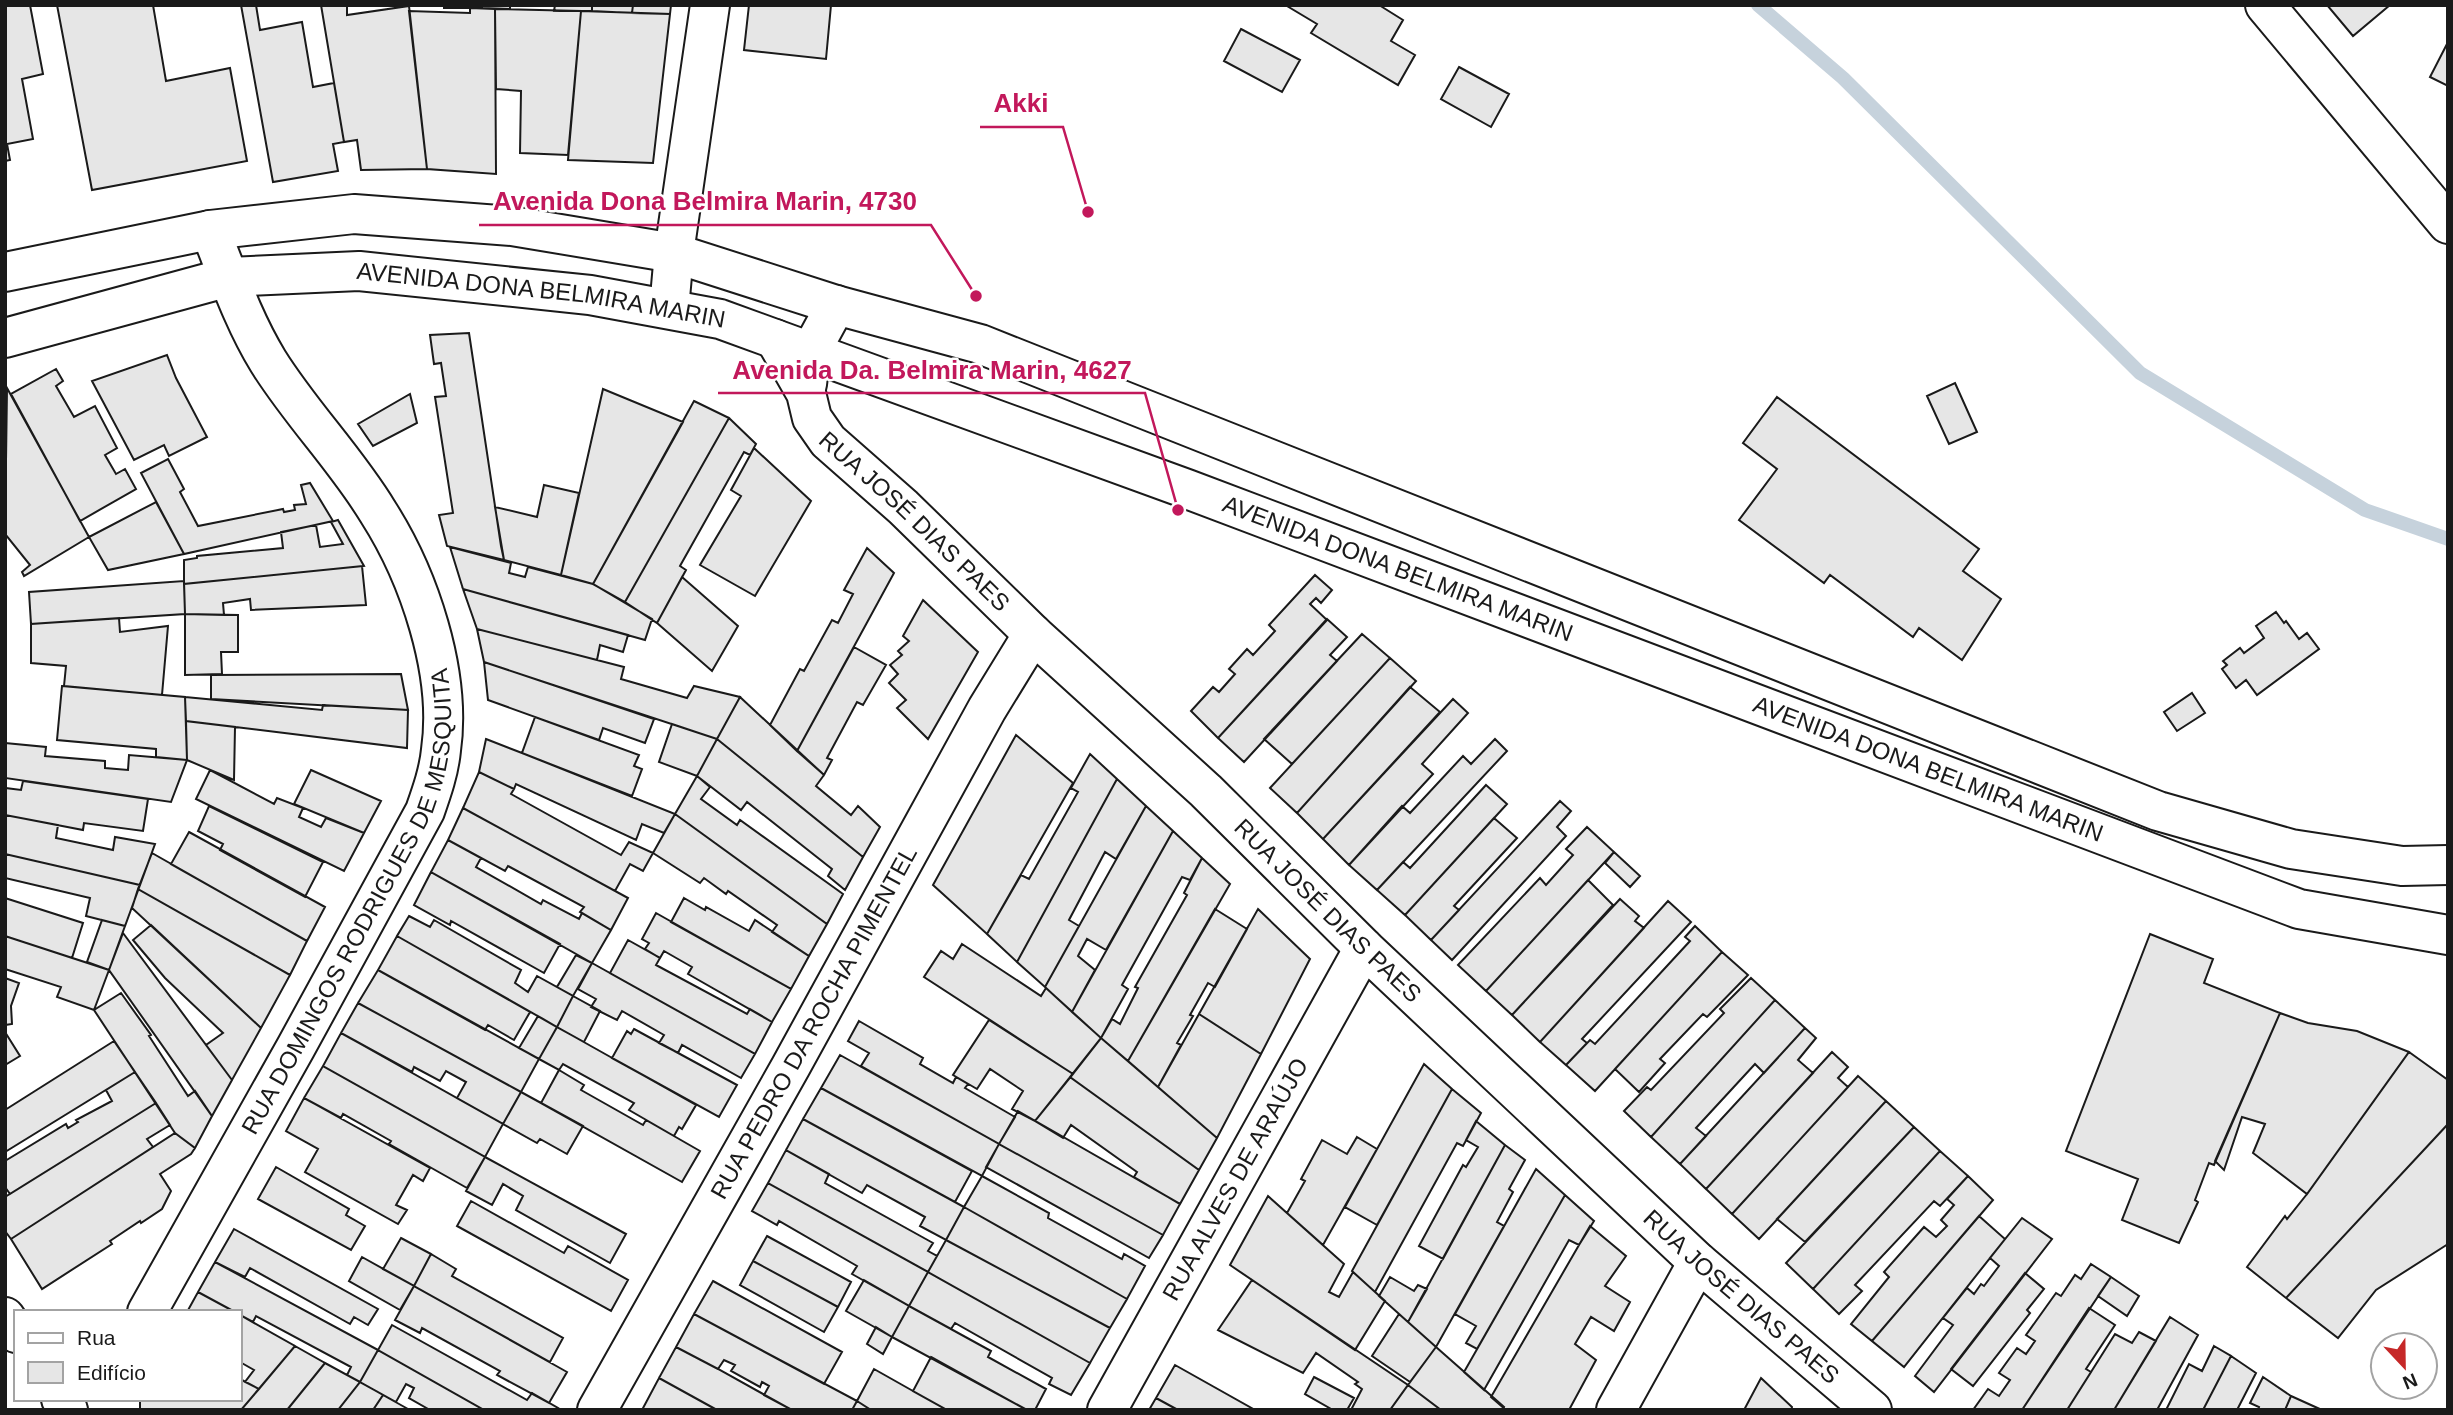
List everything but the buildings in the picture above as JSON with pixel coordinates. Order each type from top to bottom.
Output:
[{"type":"main road","points":[[669,309],[674,253],[710,5]]},
{"type":"main road","points":[[2265,5],[2448,224]]},
{"type":"main road","name":"AVENIDA DONA BELMIRA MARIN","points":[[5,272],[210,230],[354,214],[512,226],[674,253],[836,305],[980,344],[2158,811],[2291,849],[2402,866],[2448,865]]},
{"type":"main road","name":"RUA DOMINGOS RODRIGUES DE MESQUITA","points":[[148,1310],[425,811],[437,775],[442,747],[443,699],[437,662],[414,581],[378,512],[270,364],[249,327],[210,230]]},
{"type":"main road","name":"AVENIDA DONA BELMIRA MARIN","points":[[5,338],[229,277],[359,271],[590,295],[720,319],[1226,504],[2299,909],[2448,934]]},
{"type":"main road","name":"RUA JOSÉ DIAS PAES","points":[[806,393],[811,351],[836,305]]},
{"type":"main road","name":"RUA JOSÉ DIAS PAES","points":[[775,339],[806,393],[812,418],[828,441],[903,507],[1033,634],[1206,791],[1364,948],[1698,1262],[1872,1410]]},
{"type":"main road","name":"RUA PEDRO DA ROCHA PIMENTEL","points":[[597,1410],[791,1066],[987,709],[1033,634]]},
{"type":"main road","name":"RUA ALVES DE ARAÚJO","points":[[1107,1410],[1364,948]]},
{"type":"main road","points":[[1616,1410],[1698,1262]]},
{"type":"waterway","points":[[1758,5],[1843,78],[2140,373],[2365,510],[2448,539]]},
{"type":"place","name":"Akki","points":[[1088,212]]},
{"type":"place","name":"Avenida Dona Belmira Marin, 4730","points":[[976,296]]},
{"type":"place","name":"Avenida Da. Belmira Marin, 4627","points":[[1178,510]]}]
